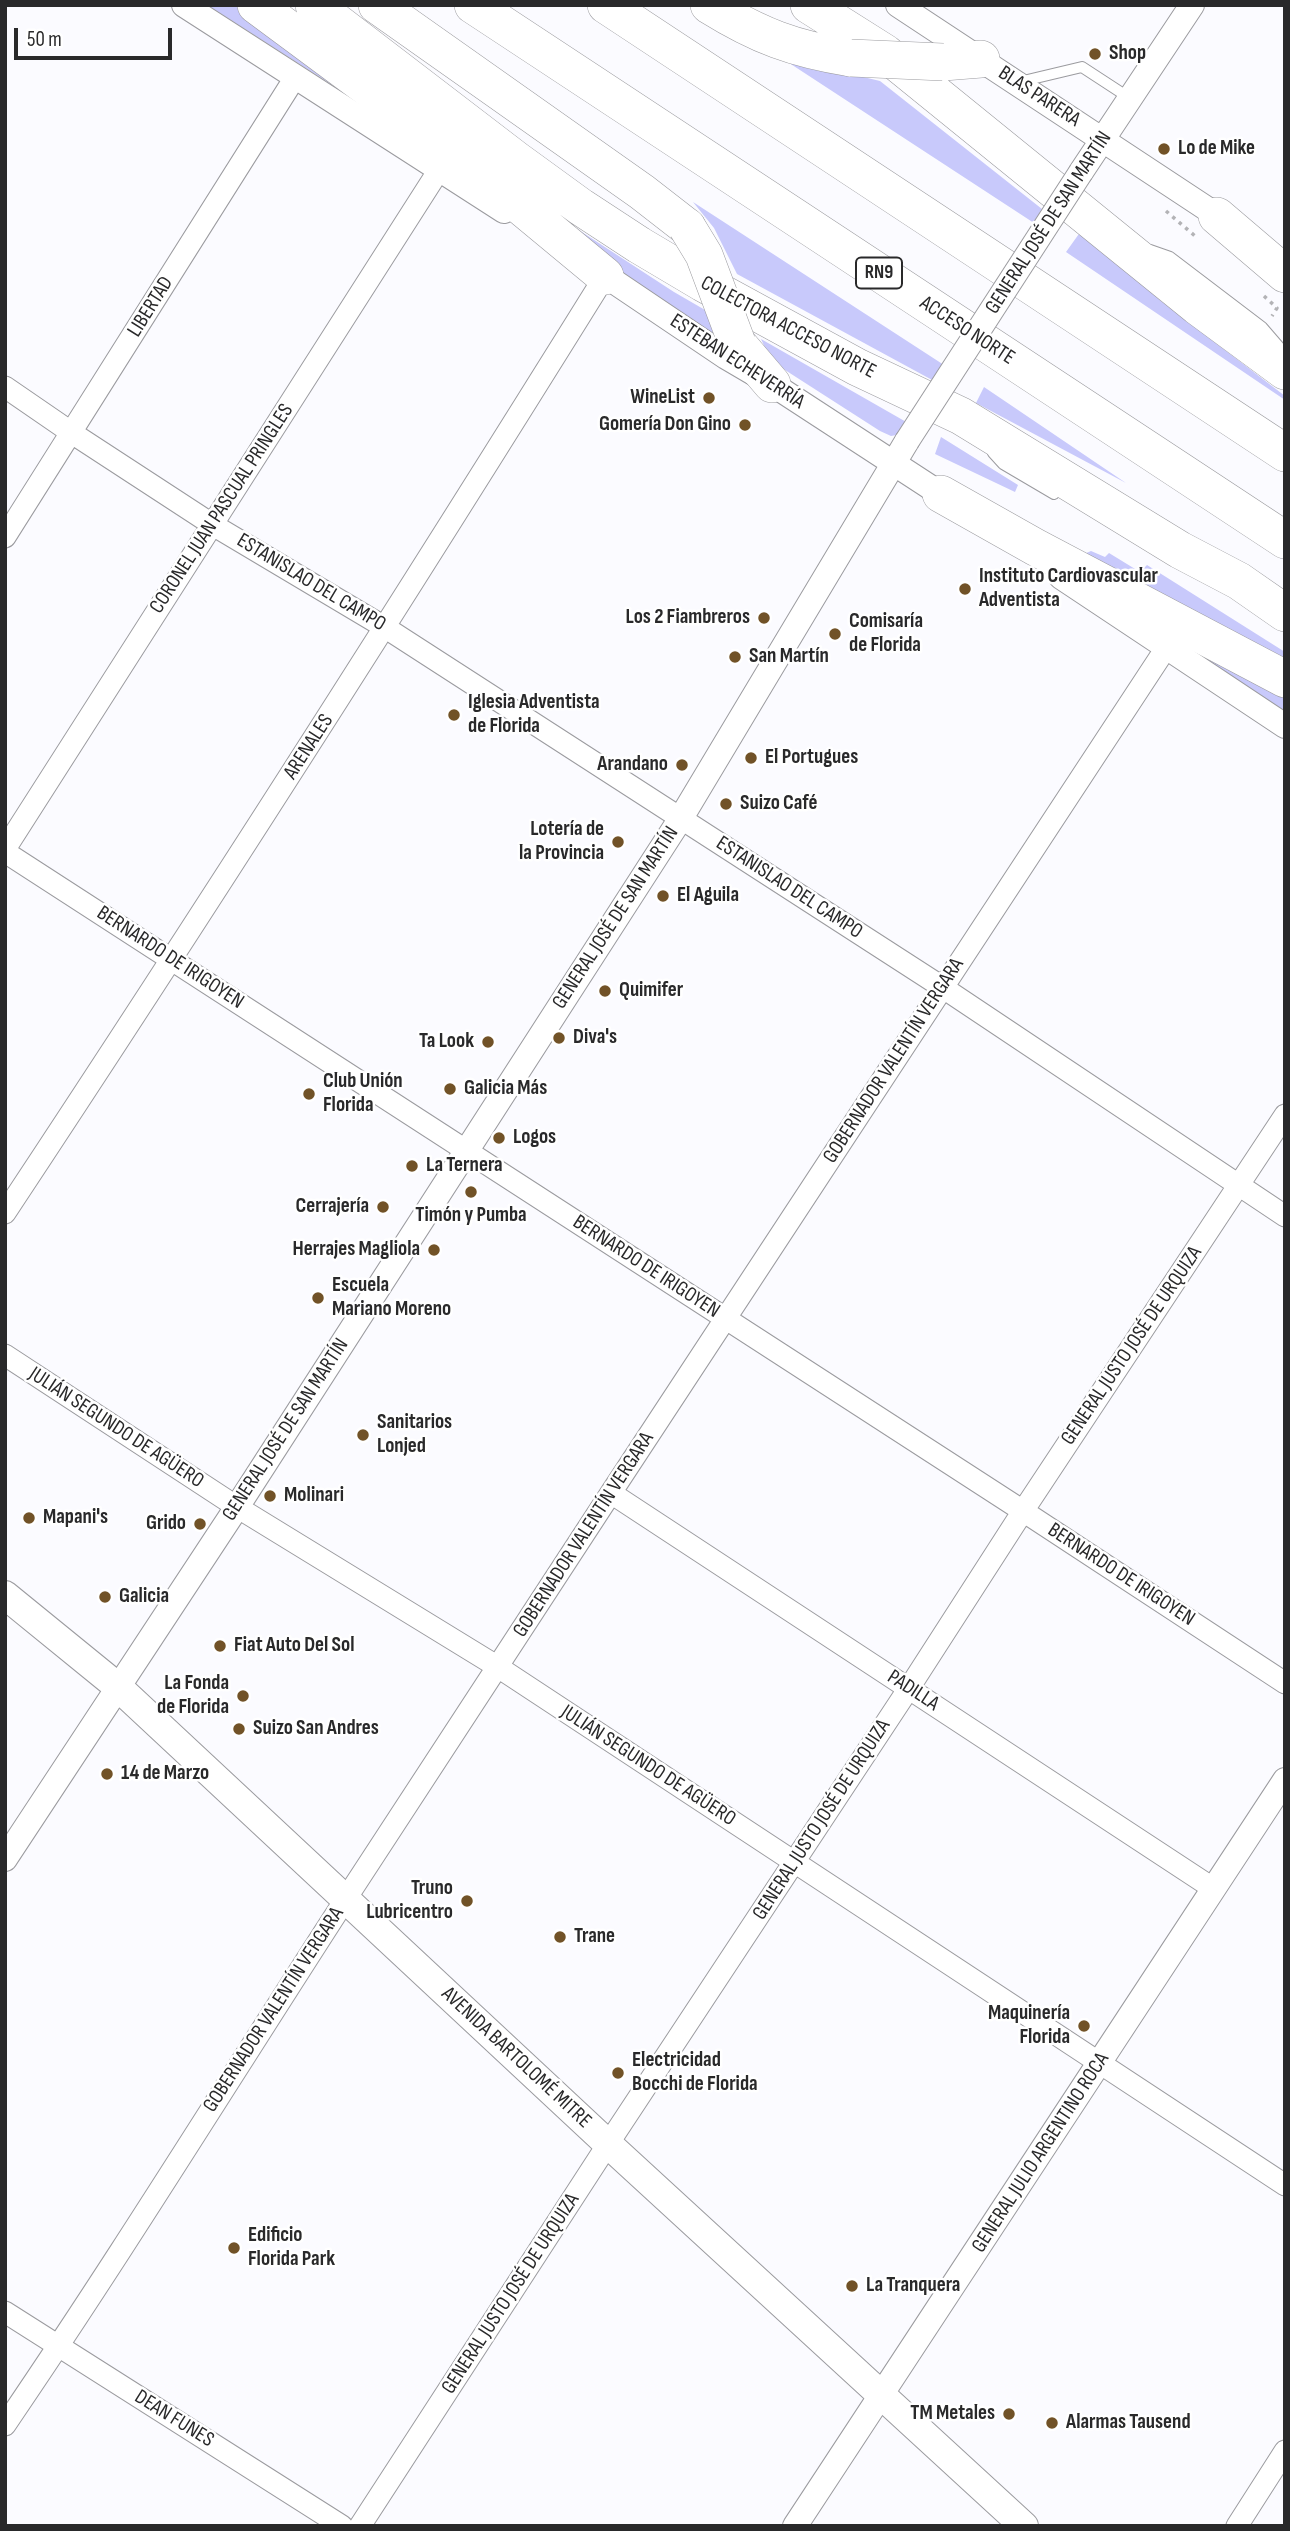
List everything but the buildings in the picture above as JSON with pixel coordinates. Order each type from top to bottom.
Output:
[{"type":"highway","points":[[256,5],[465,160],[605,276]]},
{"type":"highway","name":"COLECTORA ACCESO NORTE","points":[[314,5],[515,159],[580,207],[639,245],[857,367],[961,416],[1180,550],[1239,581],[1285,613]]},
{"type":"highway","points":[[377,5],[642,192],[687,227],[704,255],[737,343],[772,384]]},
{"type":"highway","name":"ACCESO NORTE","points":[[473,5],[1285,540]]},
{"type":"highway","points":[[606,5],[1285,453]]},
{"type":"highway","points":[[709,5],[755,31],[785,44],[851,58],[943,62],[981,59]]},
{"type":"highway","points":[[809,5],[886,52],[1197,306],[1285,371]]},
{"type":"highway","points":[[1217,216],[1285,274]]},
{"type":"highway","points":[[941,494],[1035,547],[1285,679]]},
{"type":"main road","name":"AVENIDA BARTOLOMÉ MITRE","points":[[5,1595],[118,1687],[608,2144],[1024,2526]]},
{"type":"street","name":"ESTEBAN ECHEVERRÍA","points":[[184,5],[941,494],[1285,726]]},
{"type":"street","name":"BLAS PARERA","points":[[898,5],[1217,216],[1285,257]]},
{"type":"street","name":"GENERAL JOSÉ DE SAN MARTÍN","points":[[5,1859],[237,1507],[681,818],[895,464],[906,441],[1192,5]]},
{"type":"street","name":"LIBERTAD","points":[[5,537],[296,76]]},
{"type":"street","name":"CORONEL JUAN PASCUAL PRINGLES","points":[[5,850],[439,170]]},
{"type":"street","name":"ARENALES","points":[[5,1213],[173,959],[386,628],[605,276]]},
{"type":"street","name":"ESTANISLAO DEL CAMPO","points":[[5,387],[213,524],[386,628],[942,987],[1285,1216]]},
{"type":"street","name":"GOBERNADOR VALENTÍN VERGARA","points":[[5,2425],[59,2346],[345,1900],[725,1317],[1166,648]]},
{"type":"street","name":"BERNARDO DE IRIGOYEN","points":[[5,850],[1285,1683]]},
{"type":"street","name":"GENERAL JUSTO JOSÉ DE URQUIZA","points":[[360,2526],[1285,1115]]},
{"type":"street","name":"JULIÁN SEGUNDO DE AGÜERO","points":[[5,1355],[237,1507],[498,1667],[1285,2185]]},
{"type":"street","name":"PADILLA","points":[[611,1493],[1214,1889]]},
{"type":"street","name":"GENERAL JULIO ARGENTINO ROCA","points":[[795,2526],[1285,1780]]},
{"type":"street","name":"DEAN FUNES","points":[[5,2312],[342,2526]]},
{"type":"street","points":[[1237,2526],[1285,2451]]},
{"type":"lane","points":[[1017,83],[1082,67],[1131,99]]},
{"type":"lane","points":[[1111,236],[1170,257],[1262,327],[1285,354]]},
{"type":"lane","points":[[961,416],[1003,464],[1061,499]]},
{"type":"lane","points":[[1179,562],[1239,581]]},
{"type":"shaded area","points":[[207,5],[237,5],[352,88],[348,95]]},
{"type":"shaded area","points":[[780,57],[880,81],[1042,209],[1034,223]]},
{"type":"shaded area","points":[[693,202],[944,365],[934,381],[737,274],[714,228]]},
{"type":"shaded area","points":[[545,208],[712,314],[721,340],[622,272]]},
{"type":"shaded area","points":[[1081,231],[1161,301],[1285,396],[1285,400],[1066,252]]},
{"type":"shaded area","points":[[761,339],[908,423],[902,434],[891,436],[880,431],[771,361]]},
{"type":"shaded area","points":[[984,387],[1126,483],[976,403]]},
{"type":"shaded area","points":[[941,437],[1018,485],[1015,492],[935,454]]},
{"type":"shaded area","points":[[1091,551],[1105,557],[1109,553],[1140,572],[1147,565],[1285,652],[1285,665],[1084,554]]},
{"type":"shaded area","points":[[1174,642],[1285,692],[1285,715]]},
{"type":"place","name":"Shop","points":[[1095,54]]},
{"type":"place","name":"Lo de Mike","points":[[1164,149]]},
{"type":"place","name":"WineList","points":[[709,398]]},
{"type":"place","name":"Gomería Don Gino","points":[[745,425]]},
{"type":"place","name":"Instituto Cardiovascular Adventista","points":[[965,589]]},
{"type":"place","name":"Los 2 Fiambreros","points":[[764,618]]},
{"type":"place","name":"Comisaría de Florida","points":[[835,634]]},
{"type":"place","name":"San Martín","points":[[735,657]]},
{"type":"place","name":"Iglesia Adventista de Florida","points":[[454,715]]},
{"type":"place","name":"El Portugues","points":[[751,758]]},
{"type":"place","name":"Arandano","points":[[682,765]]},
{"type":"place","name":"Suizo Café","points":[[726,804]]},
{"type":"place","name":"Lotería de la Provincia","points":[[618,842]]},
{"type":"place","name":"El Aguila","points":[[663,896]]},
{"type":"place","name":"Quimifer","points":[[605,991]]},
{"type":"place","name":"Diva's","points":[[559,1038]]},
{"type":"place","name":"Ta Look","points":[[488,1042]]},
{"type":"place","name":"Galicia Más","points":[[450,1089]]},
{"type":"place","name":"Club Unión Florida","points":[[309,1094]]},
{"type":"place","name":"Logos","points":[[499,1138]]},
{"type":"place","name":"La Ternera","points":[[412,1166]]},
{"type":"place","name":"Timón y Pumba","points":[[471,1192]]},
{"type":"place","name":"Cerrajería","points":[[383,1207]]},
{"type":"place","name":"Herrajes Magliola","points":[[434,1250]]},
{"type":"place","name":"Escuela Mariano Moreno","points":[[318,1298]]},
{"type":"place","name":"Sanitarios Lonjed","points":[[363,1435]]},
{"type":"place","name":"Molinari","points":[[270,1496]]},
{"type":"place","name":"Mapani's","points":[[29,1518]]},
{"type":"place","name":"Grido","points":[[200,1524]]},
{"type":"place","name":"Galicia","points":[[105,1597]]},
{"type":"place","name":"Fiat Auto Del Sol","points":[[220,1646]]},
{"type":"place","name":"La Fonda de Florida","points":[[243,1696]]},
{"type":"place","name":"Suizo San Andres","points":[[239,1729]]},
{"type":"place","name":"14 de Marzo","points":[[107,1774]]},
{"type":"place","name":"Truno Lubricentro","points":[[467,1901]]},
{"type":"place","name":"Trane","points":[[560,1937]]},
{"type":"place","name":"Maquinería Florida","points":[[1084,2026]]},
{"type":"place","name":"Electricidad Bocchi de Florida","points":[[618,2073]]},
{"type":"place","name":"Edificio Florida Park","points":[[234,2248]]},
{"type":"place","name":"La Tranquera","points":[[852,2286]]},
{"type":"place","name":"TM Metales","points":[[1009,2414]]},
{"type":"place","name":"Alarmas Tausend","points":[[1052,2423]]}]
